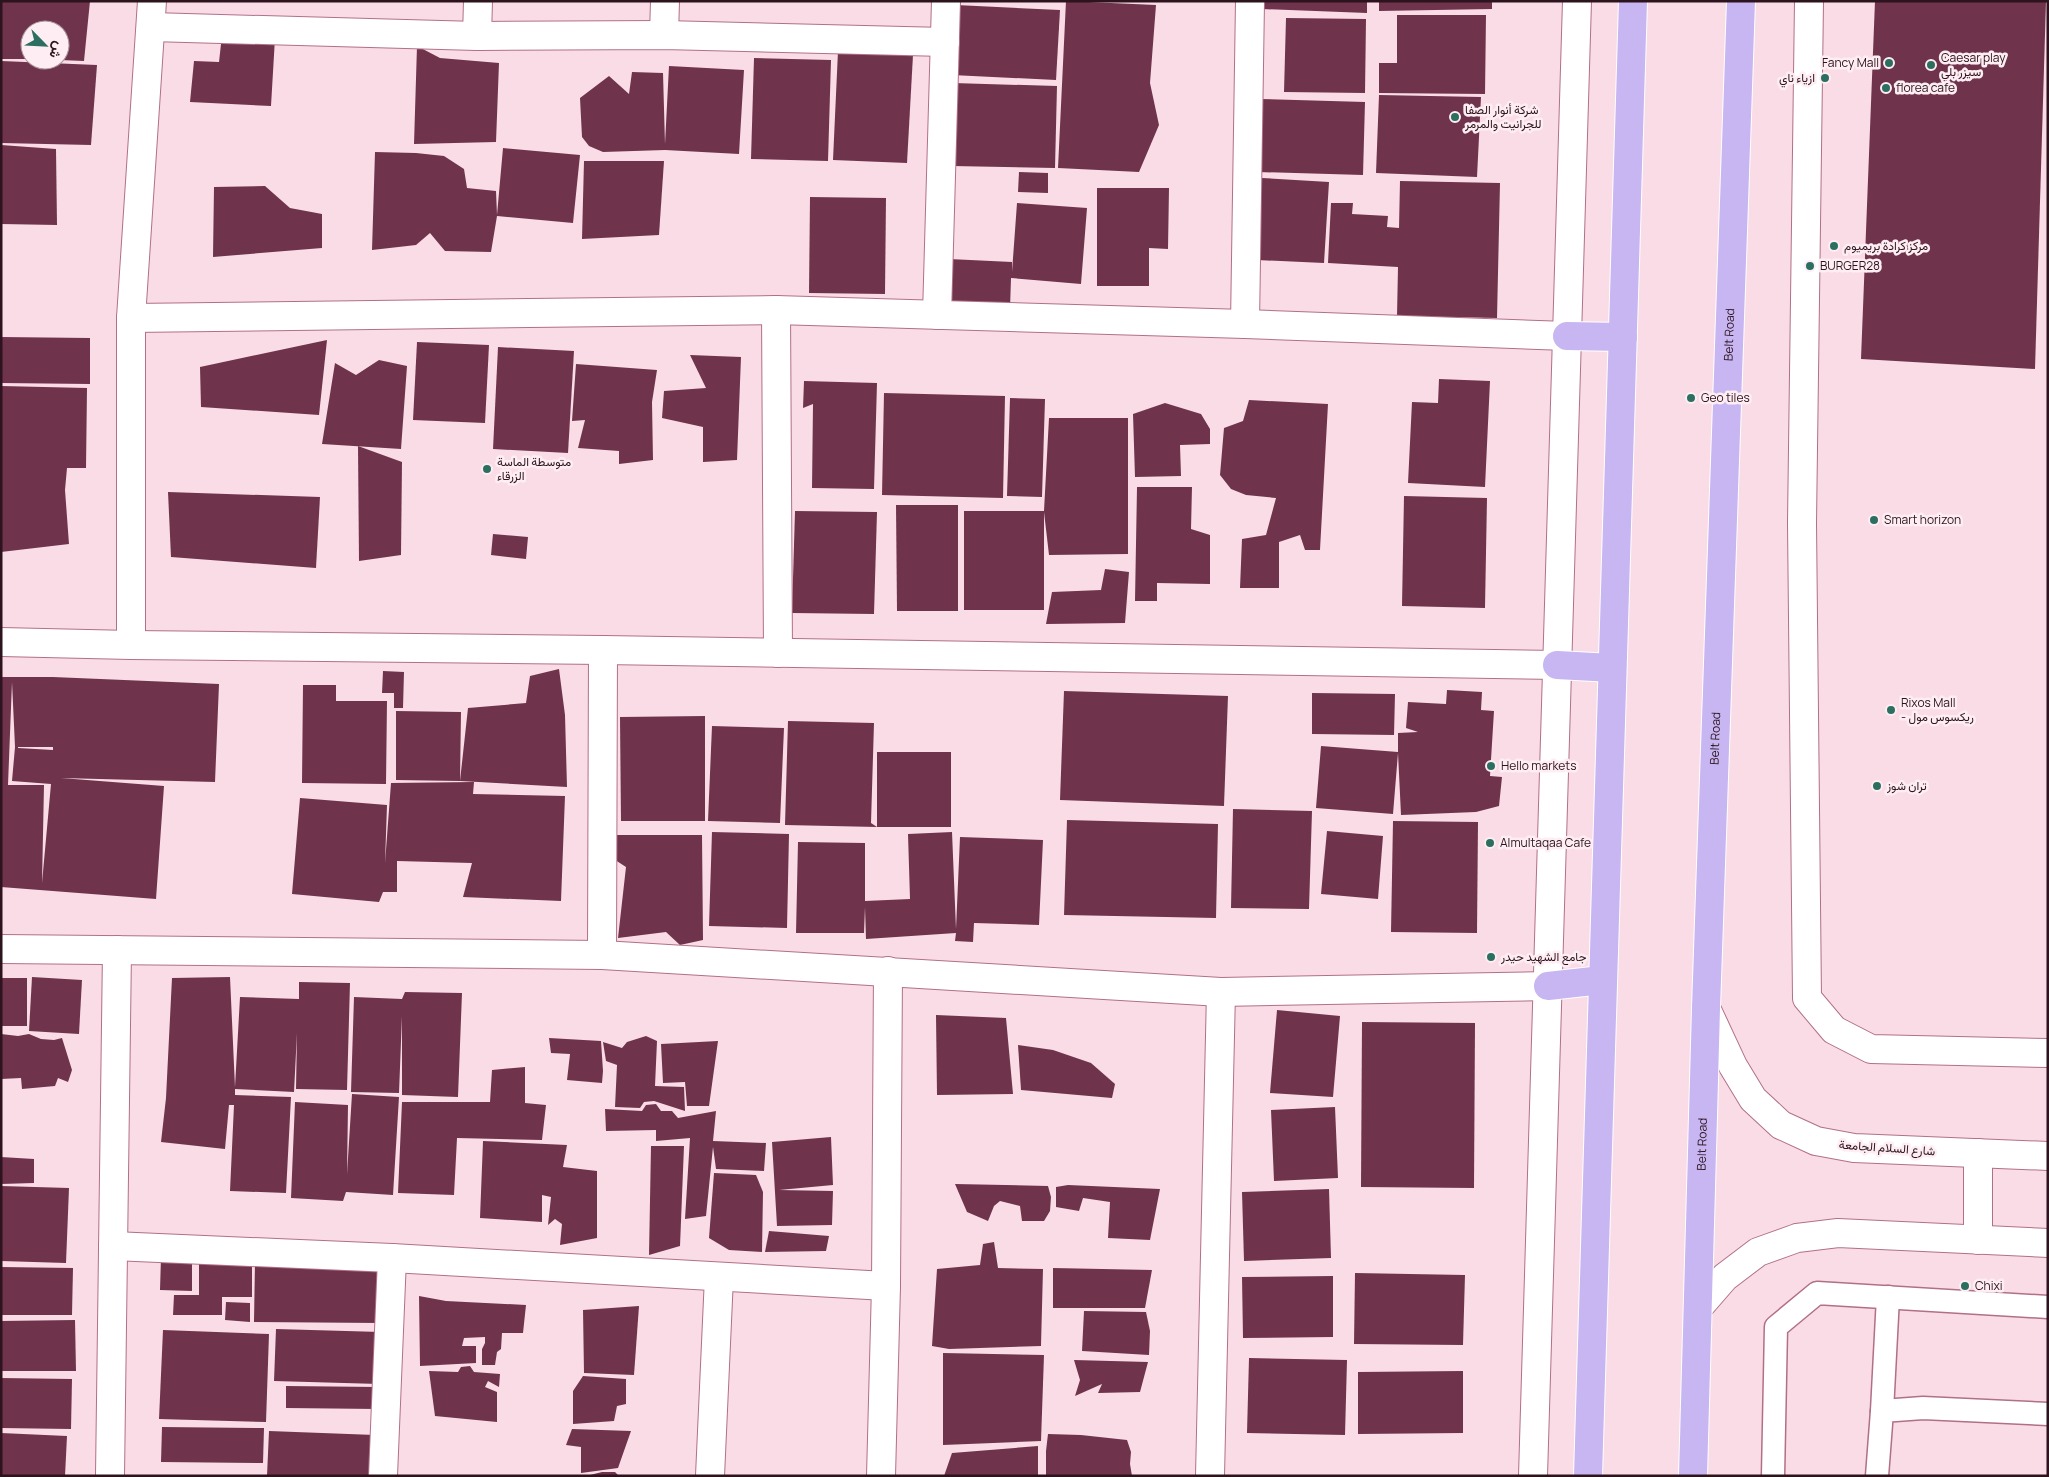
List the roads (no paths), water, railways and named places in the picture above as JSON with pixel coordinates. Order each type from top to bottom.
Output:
[{"type":"main road","points":[[1588,1476],[1633,1]]},
{"type":"main road","name":"Belt Road","points":[[1693,1476],[1706,1008],[1741,1]]},
{"type":"main road","points":[[1567,336],[1623,336]]},
{"type":"main road","points":[[1557,665],[1612,668]]},
{"type":"main road","points":[[1548,986],[1602,980]]},
{"type":"street","points":[[477,36],[478,1]]},
{"type":"street","points":[[664,35],[665,1]]},
{"type":"street","points":[[937,314],[946,1]]},
{"type":"street","points":[[1245,324],[1250,1]]},
{"type":"street","points":[[1533,1476],[1577,1]]},
{"type":"street","points":[[1809,1],[1802,523],[1807,998],[1834,1030],[1870,1049],[2048,1053]]},
{"type":"street","points":[[131,646],[131,318],[151,14],[477,36],[664,35],[945,42]]},
{"type":"street","points":[[131,318],[776,310],[1567,336]]},
{"type":"street","points":[[776,310],[778,653]]},
{"type":"street","points":[[1,642],[131,646],[603,650],[1557,665]]},
{"type":"street","points":[[602,955],[603,650]]},
{"type":"street","points":[[1,949],[602,955],[1221,992],[1548,986]]},
{"type":"street","points":[[110,1476],[117,950]]},
{"type":"street","points":[[881,1476],[886,1286],[888,971]]},
{"type":"street","points":[[1210,1476],[1221,992]]},
{"type":"street","name":"شارع السلام الجامعة","points":[[1706,1008],[1733,1066],[1753,1099],[1782,1125],[1816,1141],[1854,1148],[2048,1156]]},
{"type":"street","points":[[1978,1153],[1978,1240]]},
{"type":"street","points":[[1698,1308],[1725,1277],[1758,1252],[1797,1238],[1838,1233],[2048,1243]]},
{"type":"street","points":[[113,1246],[392,1258],[886,1286]]},
{"type":"street","points":[[382,1476],[392,1258]]},
{"type":"street","points":[[710,1476],[719,1277]]},
{"type":"lane","points":[[1773,1476],[1776,1327],[1817,1293],[2048,1307]]},
{"type":"lane","points":[[1877,1476],[1888,1297]]},
{"type":"lane","points":[[1882,1411],[1924,1408],[2048,1414]]},
{"type":"place","name":"Fancy Mall","points":[[1889,63]]},
{"type":"place","name":"Caesar play سيزر بلي","points":[[1931,65]]},
{"type":"place","name":"ازياء ناي","points":[[1825,78]]},
{"type":"place","name":"florea cafe","points":[[1886,88]]},
{"type":"place","name":"شركة أنوار الصفا للجرانيت والمرمر","points":[[1455,117]]},
{"type":"place","name":"مركز كرادة بريميوم","points":[[1834,246]]},
{"type":"place","name":"BURGER28","points":[[1810,266]]},
{"type":"place","name":"Geo tiles","points":[[1691,398]]},
{"type":"place","name":"متوسطة الماسة الزرقاء","points":[[487,469]]},
{"type":"place","name":"Smart horizon","points":[[1874,520]]},
{"type":"place","name":"Rixos Mall - ريكسوس مول","points":[[1891,710]]},
{"type":"place","name":"Hello markets","points":[[1491,766]]},
{"type":"place","name":"تران شوز","points":[[1877,786]]},
{"type":"place","name":"Almultaqaa Cafe","points":[[1490,843]]},
{"type":"place","name":"جامع الشهيد حيدر","points":[[1491,957]]},
{"type":"place","name":"Chixi","points":[[1965,1286]]}]
